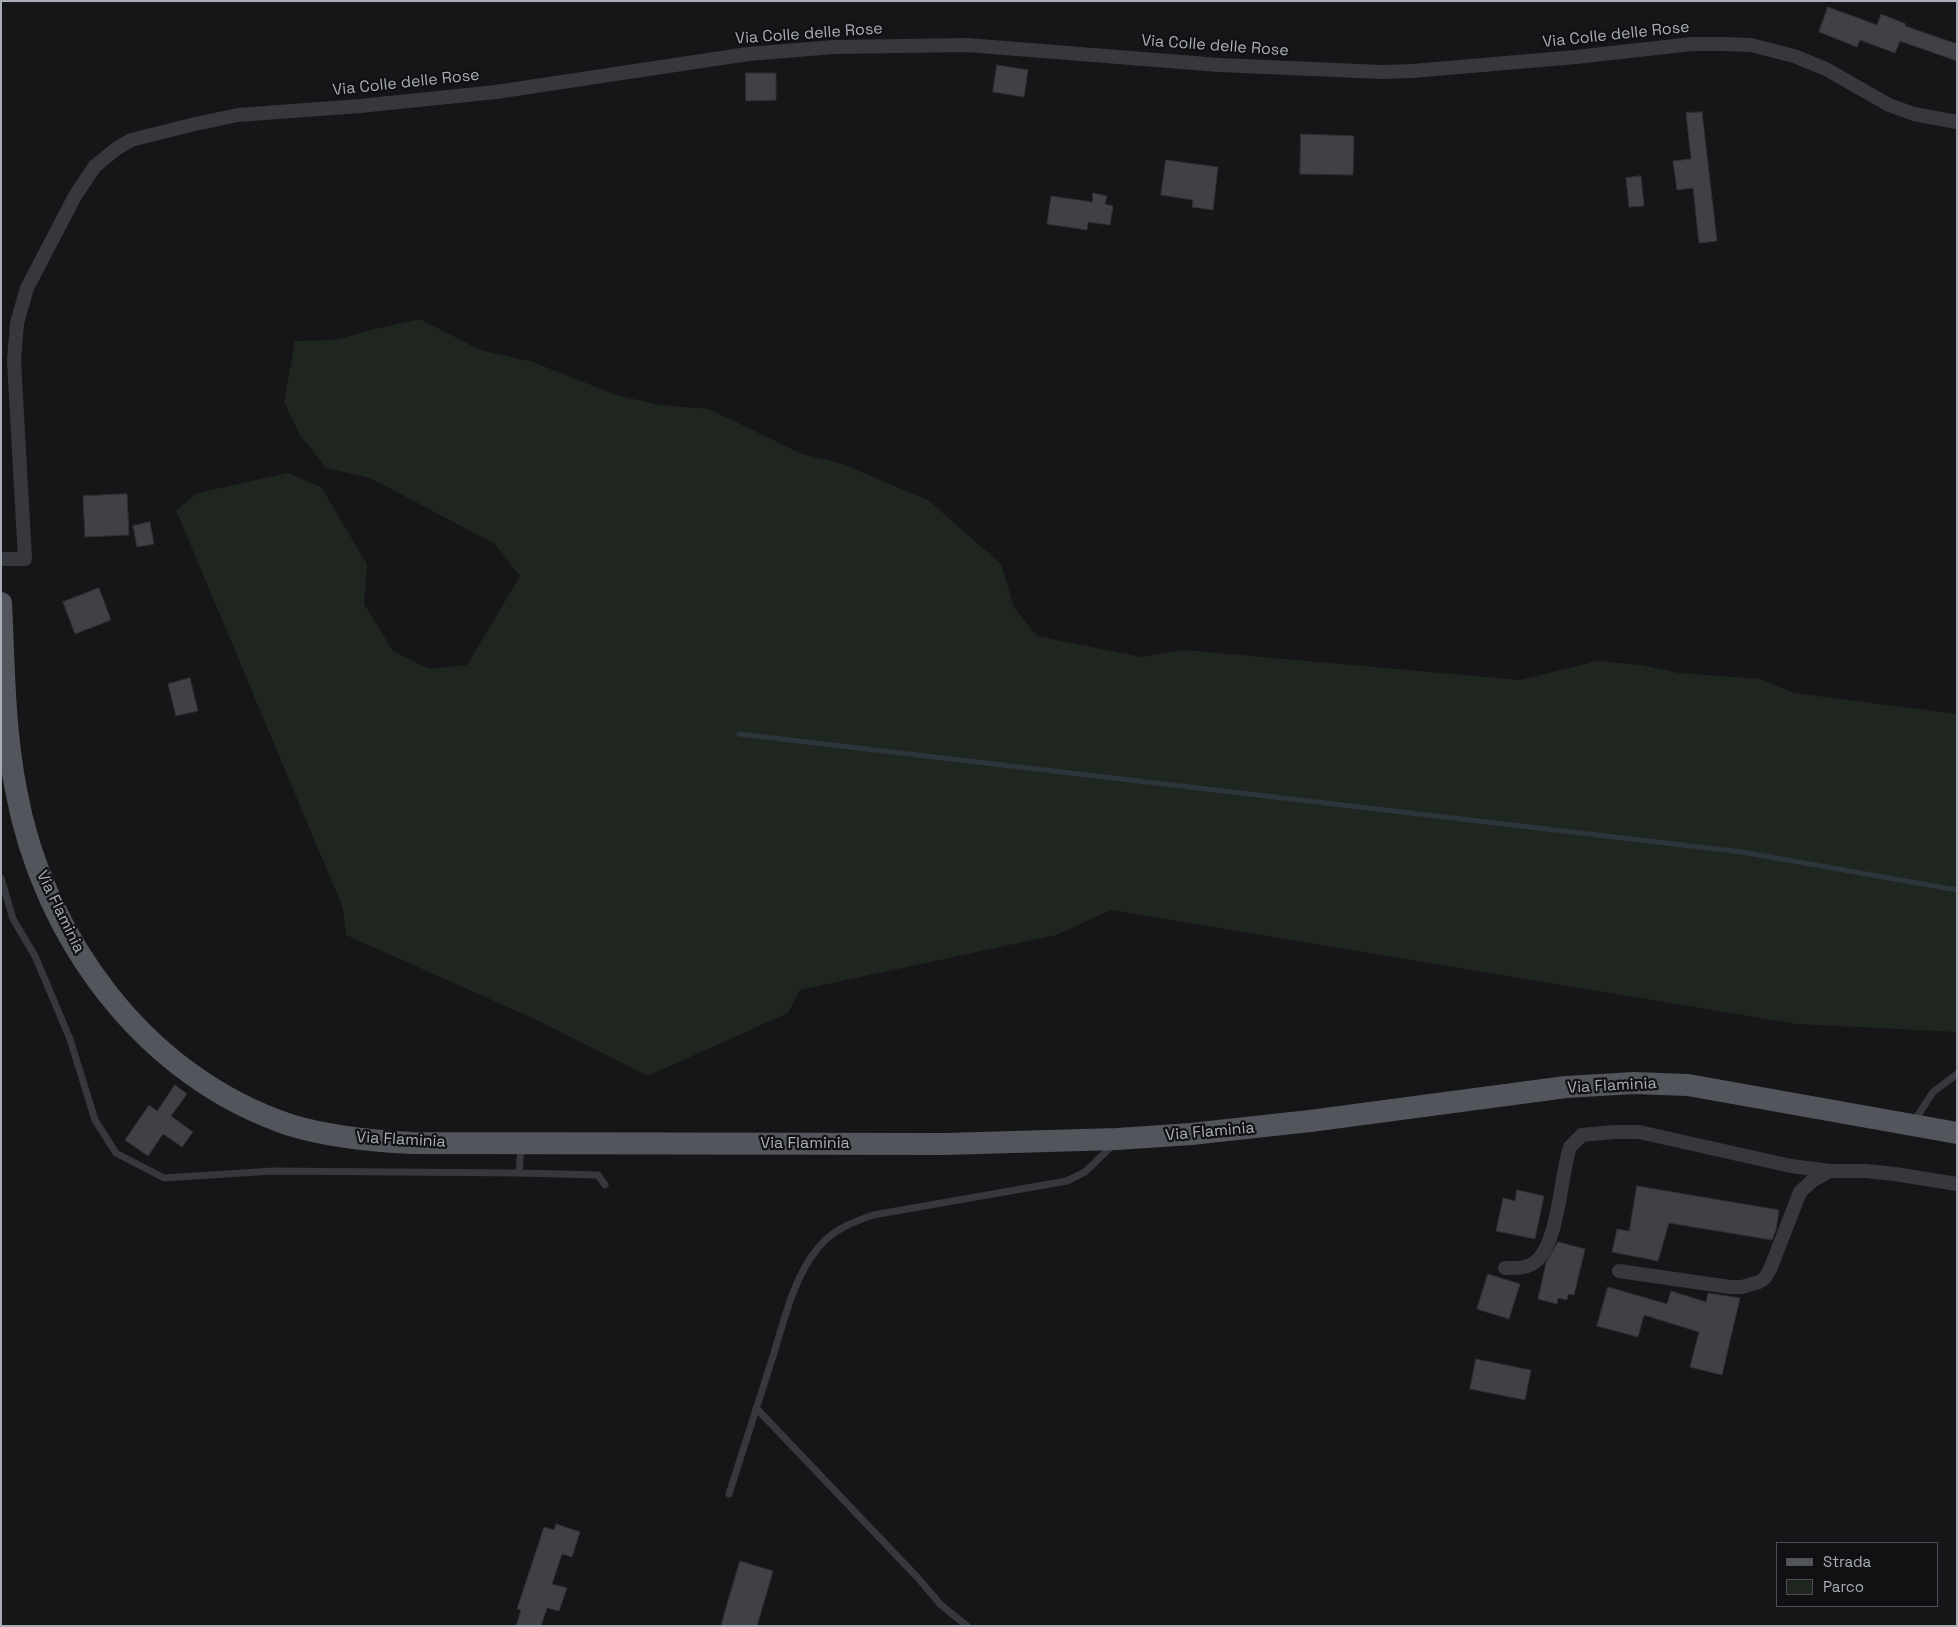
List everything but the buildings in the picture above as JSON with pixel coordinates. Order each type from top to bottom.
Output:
[{"type":"main road","name":"Via Flaminia","points":[[1,602],[6,704],[16,792],[34,859],[64,927],[88,968],[127,1017],[155,1046],[191,1074],[236,1102],[273,1119],[310,1130],[350,1138],[391,1142],[945,1144],[1117,1140],[1237,1130],[1566,1087],[1629,1083],[1688,1085],[1957,1133]]},
{"type":"street","name":"Via Colle delle Rose","points":[[1,559],[24,558],[14,361],[17,323],[27,288],[75,196],[95,166],[130,140],[186,126],[238,115],[360,106],[496,92],[748,54],[834,47],[967,45],[1219,65],[1382,72],[1454,68],[1576,57],[1692,44],[1751,45],[1794,56],[1826,69],[1888,105],[1914,114],[1957,122]]},
{"type":"street","points":[[1505,1268],[1525,1267],[1535,1262],[1543,1253],[1554,1223],[1567,1155],[1573,1142],[1582,1135],[1614,1132],[1647,1133],[1791,1166],[1830,1171],[1886,1173],[1957,1184]]},
{"type":"street","points":[[1619,1271],[1730,1287],[1751,1286],[1760,1282],[1765,1278],[1771,1267],[1800,1192],[1812,1181],[1830,1171]]},
{"type":"lane","points":[[1,878],[13,919],[35,956],[70,1039],[95,1120],[116,1152],[164,1178],[273,1171],[519,1173],[598,1175],[605,1185]]},
{"type":"lane","points":[[1912,1125],[1933,1092],[1957,1074]]},
{"type":"lane","points":[[728,1494],[797,1282],[819,1246],[834,1233],[850,1223],[873,1215],[1068,1181],[1086,1172],[1117,1140]]},
{"type":"lane","points":[[519,1173],[521,1143]]},
{"type":"lane","points":[[756,1408],[917,1577],[941,1605],[967,1626]]},
{"type":"green space","points":[[420,319],[480,350],[533,362],[616,395],[660,405],[709,409],[802,454],[840,463],[928,500],[1001,564],[1014,607],[1037,636],[1142,657],[1184,650],[1520,680],[1598,661],[1641,665],[1679,673],[1761,679],[1794,693],[1957,714],[1957,1032],[1797,1024],[1111,910],[1056,935],[800,990],[788,1013],[648,1076],[541,1022],[346,935],[343,908],[176,510],[198,493],[288,473],[321,487],[367,564],[364,604],[393,651],[429,669],[467,665],[520,576],[495,544],[370,478],[326,468],[300,435],[284,402],[295,341],[335,340]]},
{"type":"waterway","points":[[739,734],[1742,852],[1957,890]]}]
